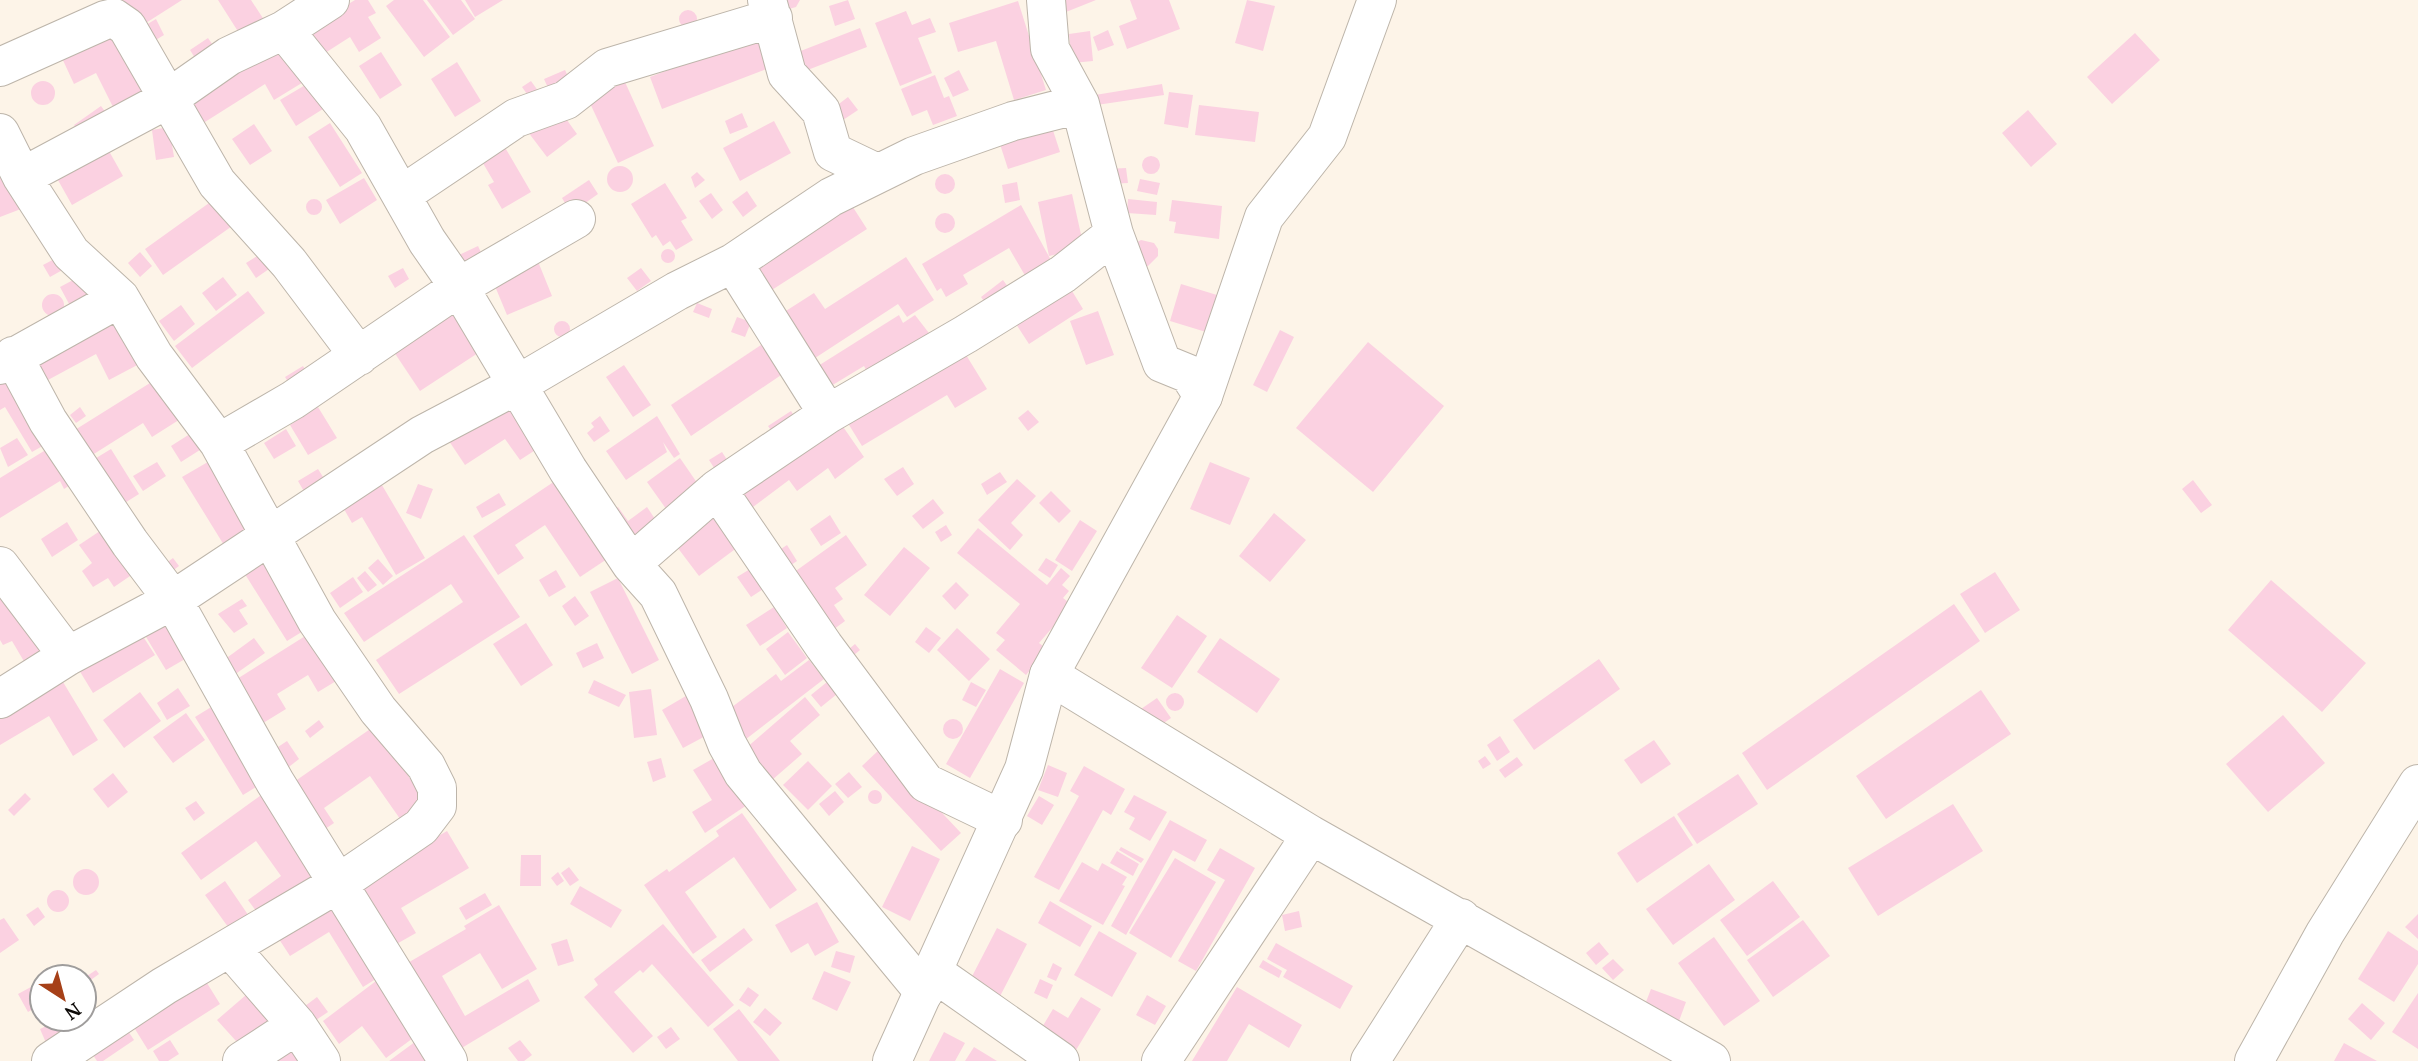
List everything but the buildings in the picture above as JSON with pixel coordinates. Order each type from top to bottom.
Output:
[{"type":"main road","points":[[22,177],[166,100],[229,56],[284,30],[330,0]]},
{"type":"main road","points":[[1046,0],[1050,49],[1080,104],[1114,234],[1162,363],[1189,374],[1203,396]]},
{"type":"main road","points":[[892,1061],[1024,769],[1049,675],[1203,396],[1264,217],[1327,137],[1377,0]]},
{"type":"main road","points":[[403,194],[516,118],[566,100],[607,68],[770,9],[787,74],[821,111],[833,152],[877,173]]},
{"type":"main road","points":[[0,67],[114,18],[127,27],[166,100],[217,183],[289,263],[359,356]]},
{"type":"main road","points":[[284,30],[363,128],[403,194],[427,241],[459,287],[515,386],[631,564],[658,594],[743,773],[929,982],[1060,1061]]},
{"type":"main road","points":[[0,699],[68,656],[173,600],[268,534],[422,435],[515,386],[677,291],[733,263],[831,197],[914,156],[1013,121],[1080,104]]},
{"type":"main road","points":[[0,133],[22,177],[71,253],[120,298],[154,356],[219,443],[317,621],[378,710],[426,766],[438,788],[437,806],[421,827],[339,883],[231,949],[163,986],[51,1061]]},
{"type":"main road","points":[[219,443],[359,356],[459,287],[576,219]]},
{"type":"main road","points":[[631,564],[717,489],[828,414],[1063,274],[1114,234]]},
{"type":"main road","points":[[733,263],[828,414]]},
{"type":"main road","points":[[120,298],[6,360],[130,543],[173,600],[275,782],[448,1061]]},
{"type":"main road","points":[[717,489],[824,646],[926,783],[1003,820]]},
{"type":"main road","points":[[0,566],[68,656]]},
{"type":"main road","points":[[1049,675],[1311,835],[1711,1061]]},
{"type":"main road","points":[[2254,1061],[2325,933],[2418,785]]},
{"type":"main road","points":[[1161,1061],[1311,835]]},
{"type":"main road","points":[[1370,1061],[1461,918]]},
{"type":"main road","points":[[231,949],[297,1025],[321,1061]]},
{"type":"main road","points":[[242,1061],[297,1025]]}]
